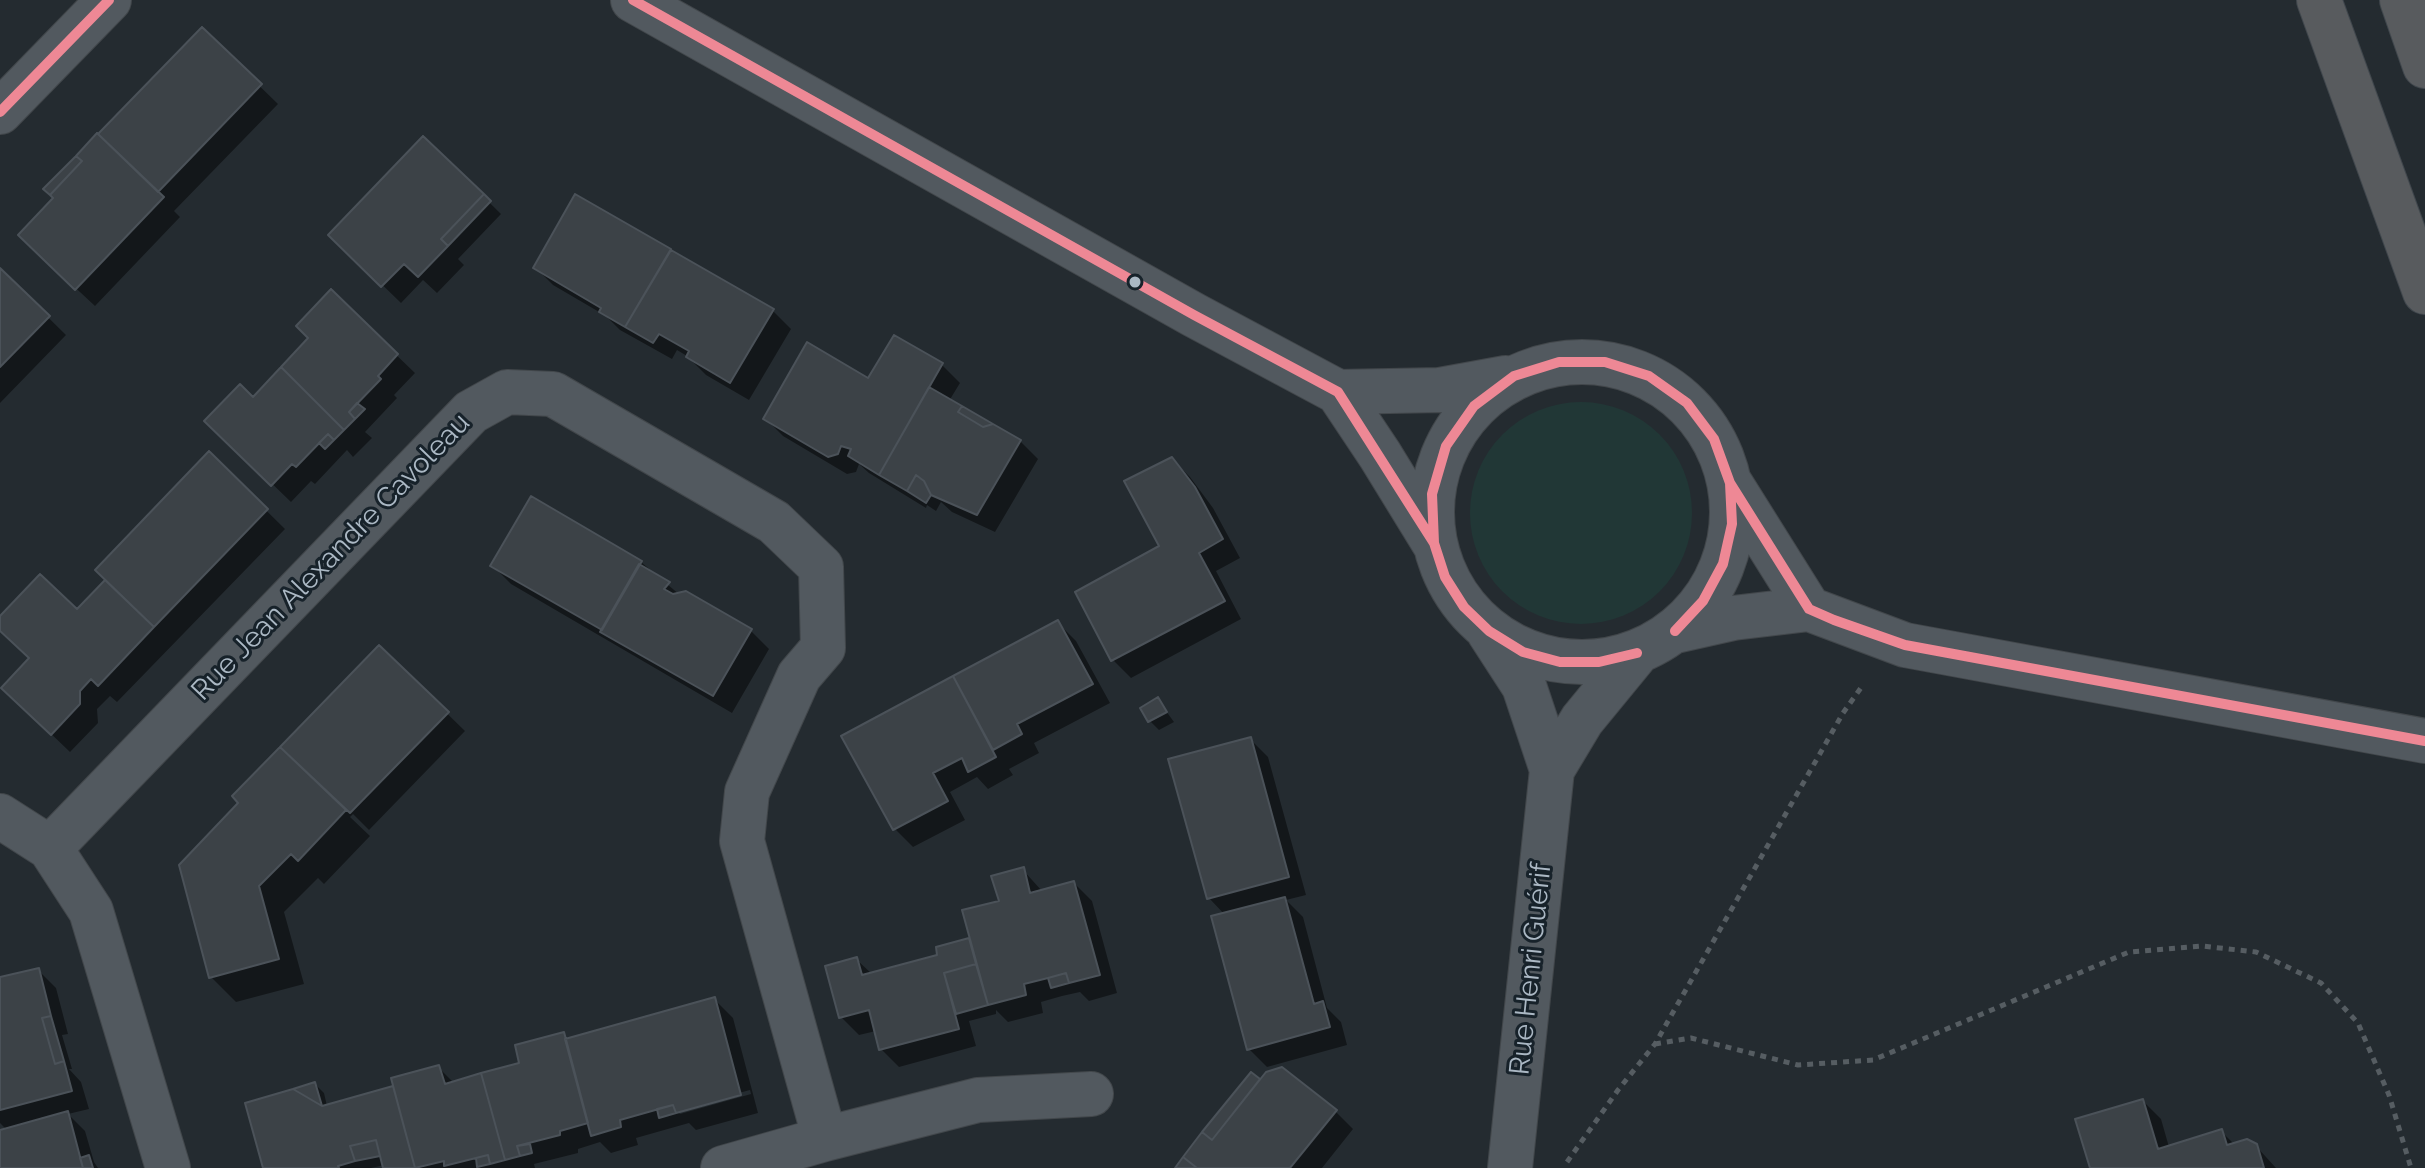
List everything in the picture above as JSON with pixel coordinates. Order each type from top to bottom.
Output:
[{"type":"highway","points":[[2319,0],[2425,292]]},
{"type":"highway","points":[[2402,0],[2425,66]]},
{"type":"highway","points":[[2391,199],[2425,320]]},
{"type":"street","points":[[0,112],[109,0]]},
{"type":"street","points":[[633,0],[1194,315],[1338,392],[1434,543],[1445,577],[1464,607],[1489,631],[1523,652],[1560,662],[1599,662],[1637,653],[1675,631],[1703,601],[1723,564],[1732,524],[1730,483]]},
{"type":"street","points":[[1338,392],[1440,390],[1514,376],[1559,362],[1605,362],[1649,376],[1687,403],[1714,439],[1730,483],[1809,609]]},
{"type":"street","points":[[1434,543],[1432,494],[1446,446],[1474,406],[1514,376]]},
{"type":"street","name":"Rue Jean Alexandre Cavoleau","points":[[50,848],[471,412],[507,392],[553,394],[774,522],[821,567],[823,648],[799,676],[747,792],[742,841],[825,1139]]},
{"type":"street","points":[[1675,631],[1733,618],[1809,609],[1905,645],[2425,741]]},
{"type":"street","name":"Rue Henri Guérif","points":[[1489,631],[1524,686],[1552,770],[1510,1168]]},
{"type":"street","name":"Rue Henri Guérif","points":[[1552,770],[1582,720],[1637,653]]},
{"type":"street","points":[[2,821],[50,848],[91,911],[168,1168]]},
{"type":"street","points":[[723,1168],[978,1100],[1091,1094]]},
{"type":"path","points":[[1563,1168],[1655,1044],[1843,713],[1893,641]]},
{"type":"path","points":[[1655,1044],[1691,1038],[1798,1065],[1873,1060],[2129,952],[2202,946],[2256,952],[2321,983],[2358,1023],[2389,1095],[2411,1168]]},
{"type":"green space","points":[[1581,402],[1624,410],[1660,434],[1684,470],[1692,513],[1684,556],[1660,592],[1624,616],[1581,624],[1538,616],[1502,592],[1478,556],[1470,513],[1478,470],[1502,434],[1538,410]]},
{"type":"building","points":[[202,27],[262,84],[158,192],[98,134]]},
{"type":"building","points":[[97,133],[164,197],[75,290],[18,235],[82,161],[76,156]]},
{"type":"building","points":[[423,136],[484,194],[441,239],[448,246],[418,277],[404,264],[381,287],[328,235]]},
{"type":"building","points":[[76,156],[82,161],[50,195],[43,189]]},
{"type":"building","points":[[484,194],[491,201],[448,246],[441,239]]},
{"type":"building","points":[[575,194],[671,249],[625,327],[599,312],[601,308],[533,268]]},
{"type":"building","points":[[671,250],[774,309],[730,383],[686,357],[689,351],[659,334],[653,343],[625,327]]},
{"type":"building","points":[[0,268],[50,316],[0,367]]},
{"type":"building","points":[[331,289],[398,354],[378,376],[381,379],[349,412],[355,419],[344,430],[281,367],[308,338],[296,326]]},
{"type":"building","points":[[894,335],[943,363],[879,475],[848,456],[851,449],[841,446],[838,454],[828,457],[763,419],[807,342],[868,378]]},
{"type":"building","points":[[281,367],[344,430],[334,440],[328,434],[296,467],[292,464],[271,486],[204,421],[240,384],[253,397]]},
{"type":"building","points":[[929,387],[962,406],[958,412],[983,427],[993,424],[1021,440],[977,515],[931,495],[924,481],[916,475],[907,491],[879,475]]},
{"type":"building","points":[[357,403],[365,409],[355,419],[349,412]]},
{"type":"building","points":[[962,406],[993,424],[983,427],[958,412]]},
{"type":"building","points":[[328,434],[334,440],[325,449],[319,443]]},
{"type":"building","points":[[209,451],[268,509],[154,627],[95,570]]},
{"type":"building","points":[[1172,457],[1195,487],[1223,539],[1199,553],[1225,601],[1111,661],[1075,592],[1159,546],[1124,481]]},
{"type":"building","points":[[916,475],[924,481],[931,495],[926,503],[907,491]]},
{"type":"building","points":[[531,496],[642,561],[602,630],[490,566]]},
{"type":"building","points":[[639,564],[670,582],[664,589],[673,594],[686,591],[752,629],[713,696],[600,632]]},
{"type":"building","points":[[40,574],[77,609],[105,580],[154,627],[98,686],[91,679],[80,691],[80,704],[51,735],[1,688],[29,658],[0,631],[0,616]]},
{"type":"building","points":[[1058,620],[1093,684],[1017,724],[1022,734],[993,750],[953,676]]},
{"type":"building","points":[[379,645],[449,712],[350,813],[280,747]]},
{"type":"building","points":[[953,676],[996,757],[968,772],[962,758],[933,773],[948,801],[893,830],[841,736]]},
{"type":"building","points":[[1158,697],[1167,712],[1148,722],[1140,708]]},
{"type":"building","points":[[1251,737],[1289,877],[1207,899],[1168,759]]},
{"type":"building","points":[[280,747],[346,810],[298,861],[291,854],[259,886],[279,959],[209,978],[179,865],[238,803],[232,796]]},
{"type":"building","points":[[1024,867],[1030,893],[1074,881],[1100,975],[1069,983],[1066,973],[1024,984],[1026,995],[988,1005],[962,910],[999,901],[991,876]]},
{"type":"building","points":[[1285,897],[1314,1004],[1323,1001],[1330,1027],[1247,1050],[1211,916]]},
{"type":"building","points":[[969,938],[976,964],[944,973],[959,1029],[879,1050],[869,1010],[839,1018],[825,966],[857,957],[862,975],[937,955],[936,947]]},
{"type":"building","points":[[976,964],[988,1005],[956,1014],[944,973]]},
{"type":"building","points":[[39,968],[51,1016],[42,1018],[55,1064],[64,1061],[72,1091],[0,1110],[0,977]]},
{"type":"building","points":[[1066,973],[1069,983],[1051,988],[1048,978]]},
{"type":"building","points":[[715,997],[741,1095],[676,1113],[673,1105],[620,1120],[621,1127],[591,1136],[565,1039]]},
{"type":"building","points":[[51,1016],[64,1061],[55,1064],[42,1018]]},
{"type":"building","points":[[564,1032],[588,1123],[560,1131],[560,1135],[517,1146],[520,1156],[505,1160],[481,1073],[519,1063],[515,1045]]},
{"type":"building","points":[[439,1065],[445,1084],[481,1073],[505,1160],[490,1164],[488,1155],[444,1166],[444,1161],[415,1168],[391,1078]]},
{"type":"building","points":[[1282,1067],[1337,1110],[1290,1168],[1197,1168],[1183,1157],[1202,1132],[1212,1140],[1266,1072]]},
{"type":"building","points":[[1251,1072],[1260,1079],[1212,1140],[1202,1132]]},
{"type":"building","points":[[315,1082],[322,1106],[293,1089]]},
{"type":"building","points":[[393,1086],[415,1168],[383,1168],[376,1140],[350,1146],[355,1161],[339,1168],[263,1168],[245,1103],[293,1089],[322,1106]]},
{"type":"building","points":[[2143,1099],[2158,1149],[2222,1129],[2227,1145],[2247,1139],[2257,1144],[2264,1168],[2090,1168],[2075,1119]]},
{"type":"building","points":[[673,1105],[676,1113],[659,1118],[657,1109]]},
{"type":"building","points":[[68,1111],[83,1168],[0,1168],[0,1130]]},
{"type":"building","points":[[376,1140],[380,1156],[355,1161],[350,1146]]},
{"type":"building","points":[[530,1144],[532,1153],[520,1156],[517,1146]]},
{"type":"building","points":[[89,1155],[93,1168],[83,1168],[80,1158]]},
{"type":"building","points":[[488,1155],[490,1164],[477,1167],[476,1158]]},
{"type":"building","points":[[1183,1157],[1197,1168],[1175,1168]]},
{"type":"transit line","points":[[0,112],[109,0]]},
{"type":"transit line","points":[[633,0],[1194,315],[1338,392],[1434,543]]},
{"type":"transit line","points":[[1637,653],[1599,662],[1560,662],[1523,652],[1489,631],[1464,607],[1445,577],[1434,543],[1432,494],[1446,446],[1474,406],[1514,376],[1559,362],[1605,362],[1649,376],[1687,403],[1714,439],[1730,483],[1732,524],[1723,564],[1703,601],[1675,631]]},
{"type":"transit line","points":[[1730,483],[1809,609],[1834,620],[1905,645],[2425,741]]}]
